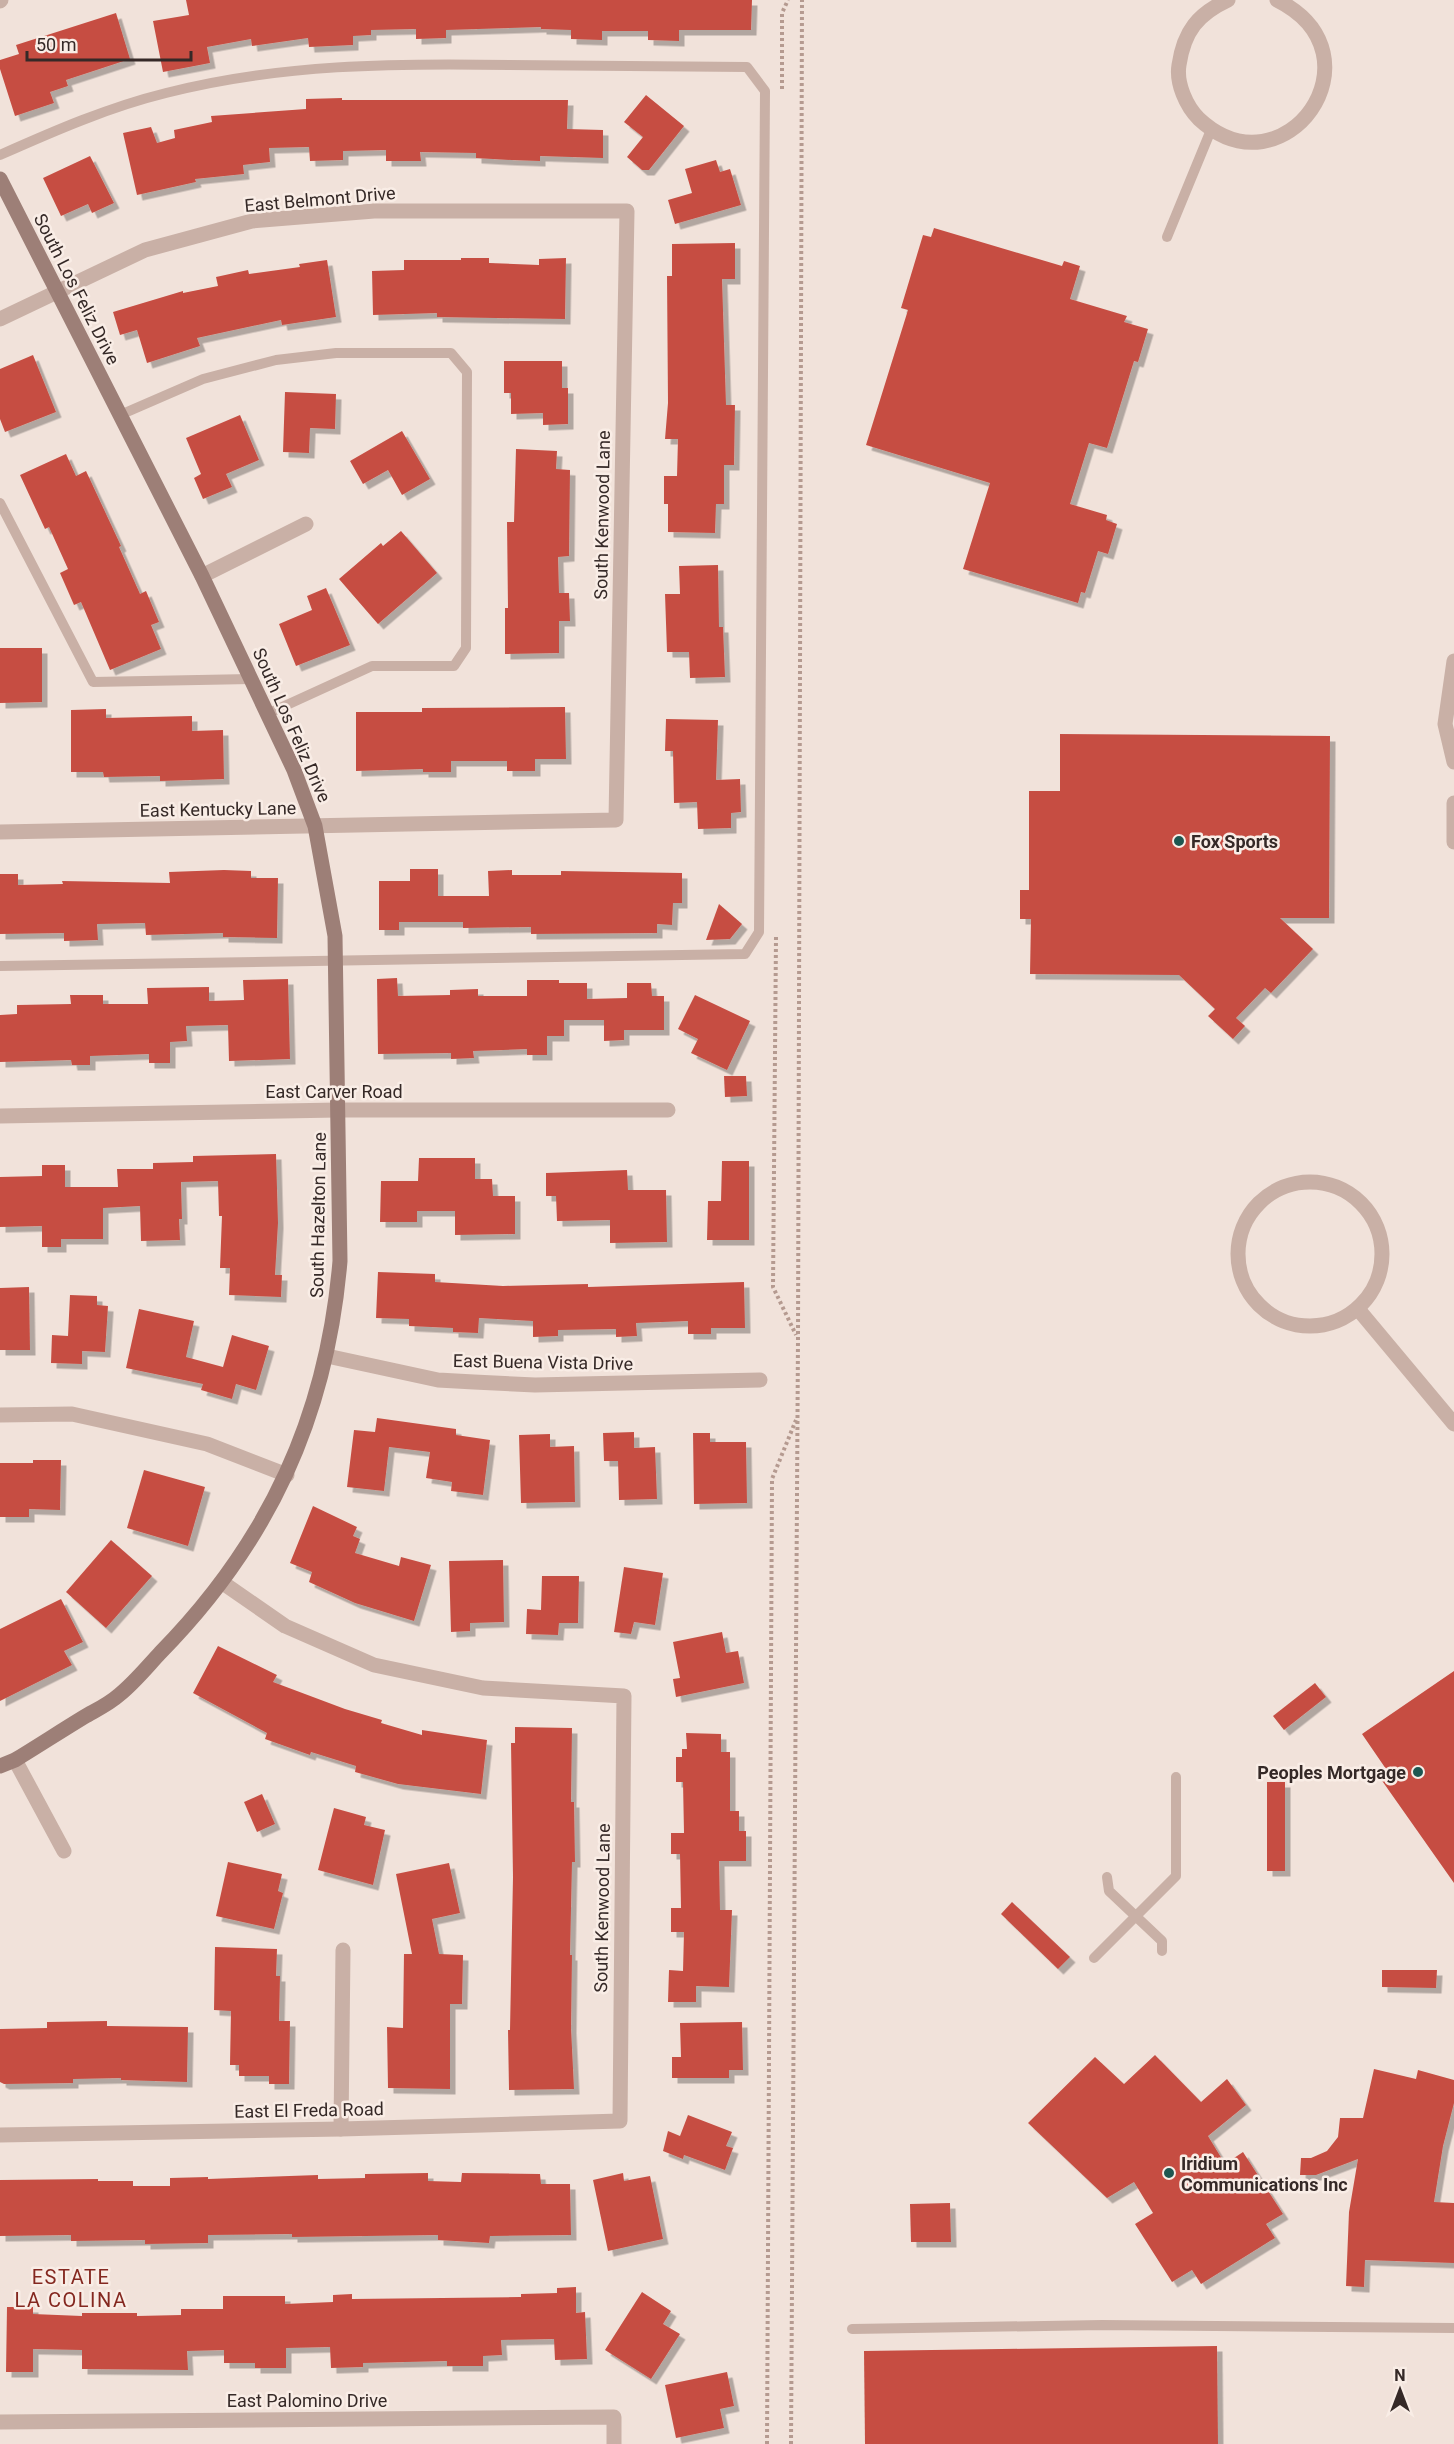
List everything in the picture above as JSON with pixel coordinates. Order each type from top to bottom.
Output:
[{"type":"street","points":[[1228,0],[1210,9],[1193,25],[1182,46],[1178,70],[1183,93],[1194,114],[1211,130],[1230,139],[1250,142],[1271,140],[1290,132],[1306,119],[1318,102],[1325,83],[1326,62],[1321,42],[1311,24],[1296,10],[1278,0]]},
{"type":"street","name":"South Los Feliz Drive","points":[[0,180],[202,576],[294,770],[315,826],[335,936],[338,1110]]},
{"type":"street","name":"East Belmont Drive","points":[[0,320],[145,250],[252,221],[374,211],[627,211]]},
{"type":"street","name":"South Kenwood Lane","points":[[616,820],[627,211]]},
{"type":"street","points":[[202,576],[306,524]]},
{"type":"street","points":[[1454,661],[1445,724],[1454,762]]},
{"type":"street","points":[[1454,803],[1454,842]]},
{"type":"street","name":"East Kentucky Lane","points":[[0,832],[616,820]]},
{"type":"street","name":"East Carver Road","points":[[0,1116],[338,1110],[668,1110]]},
{"type":"street","name":"South Hazelton Lane","points":[[0,1766],[15,1760],[119,1696],[178,1635],[223,1583],[267,1514],[287,1475],[308,1420],[327,1356],[336,1309],[340,1261],[338,1110]]},
{"type":"street","points":[[1316,1183],[1339,1188],[1360,1201],[1374,1221],[1382,1243],[1382,1268],[1374,1290],[1358,1309],[1338,1321],[1315,1326],[1292,1324],[1270,1315],[1253,1299],[1242,1278],[1238,1255],[1241,1232],[1252,1212],[1269,1194],[1292,1185],[1316,1183]]},
{"type":"street","points":[[1358,1309],[1454,1424]]},
{"type":"street","name":"East Buena Vista Drive","points":[[327,1356],[438,1380],[474,1382],[535,1385],[760,1380]]},
{"type":"street","points":[[0,1415],[72,1414],[207,1444],[287,1475]]},
{"type":"street","name":"South Kenwood Lane","points":[[223,1583],[285,1626],[374,1665],[483,1688],[624,1696],[620,2121]]},
{"type":"street","points":[[15,1760],[64,1851]]},
{"type":"street","points":[[341,2129],[344,1950]]},
{"type":"street","name":"East El Freda Road","points":[[0,2135],[620,2121]]},
{"type":"street","name":"East Palomino Drive","points":[[0,2422],[614,2417],[614,2444]]},
{"type":"lane","points":[[0,155],[95,115],[166,93],[240,77],[323,67],[426,64],[747,67],[765,91],[759,932],[745,954],[0,966]]},
{"type":"lane","points":[[1167,237],[1211,130]]},
{"type":"lane","points":[[120,415],[203,379],[276,360],[336,353],[451,353],[467,372],[466,648],[454,666],[372,666],[267,714]]},
{"type":"lane","points":[[0,503],[93,681],[251,679]]},
{"type":"lane","points":[[1094,1958],[1176,1876],[1176,1777]]},
{"type":"lane","points":[[1107,1877],[1109,1891],[1162,1941],[1162,1951]]},
{"type":"lane","points":[[852,2329],[1102,2325],[1454,2328]]},
{"type":"path","points":[[791,2444],[802,0]]},
{"type":"path","points":[[767,2444],[772,1479],[797,1418]]},
{"type":"building","points":[[186,0],[752,0],[751,30],[679,30],[679,41],[648,40],[648,31],[602,31],[602,40],[571,39],[571,30],[541,29],[541,27],[446,30],[446,38],[416,39],[416,29],[371,30],[371,35],[353,36],[353,45],[309,47],[308,38],[252,46],[251,39],[207,47],[210,63],[163,72],[153,21],[189,15]]},
{"type":"building","points":[[116,13],[130,59],[66,80],[68,86],[50,92],[54,103],[15,116],[0,69],[0,60],[19,54],[16,45]]},
{"type":"building","points":[[646,95],[684,126],[649,170],[642,170],[627,157],[643,137],[624,122]]},
{"type":"building","points":[[342,98],[342,100],[568,100],[567,129],[603,130],[603,158],[540,156],[540,161],[476,158],[476,153],[420,152],[421,161],[386,161],[386,150],[343,151],[343,160],[310,161],[309,147],[269,148],[270,162],[243,165],[244,174],[195,179],[196,182],[137,195],[123,133],[151,127],[157,143],[175,138],[174,130],[212,122],[211,116],[306,109],[306,99]]},
{"type":"building","points":[[90,156],[114,203],[92,213],[88,204],[61,216],[43,178]]},
{"type":"building","points":[[716,160],[720,172],[730,169],[741,205],[675,224],[668,200],[692,193],[685,169]]},
{"type":"building","points":[[934,228],[1062,266],[1064,261],[1080,266],[1070,299],[1127,316],[1124,322],[1148,329],[1138,362],[1134,361],[1107,448],[1089,443],[1070,504],[1107,515],[1106,520],[1117,524],[1108,554],[1098,551],[1085,593],[1081,592],[1078,603],[963,569],[990,483],[866,445],[908,310],[901,308],[923,235],[931,237]]},
{"type":"building","points":[[735,243],[735,279],[722,279],[726,405],[735,405],[734,465],[724,465],[724,504],[716,504],[715,533],[668,532],[668,504],[664,504],[664,476],[677,476],[678,439],[665,439],[668,403],[667,276],[672,276],[672,244]]},
{"type":"building","points":[[461,258],[489,258],[489,263],[539,265],[539,259],[566,258],[565,319],[437,317],[437,313],[373,315],[372,271],[404,270],[404,260],[461,260]]},
{"type":"building","points":[[327,260],[336,317],[282,325],[281,320],[197,338],[200,346],[147,363],[137,330],[120,335],[113,312],[183,291],[183,293],[218,286],[216,277],[248,270],[249,274],[300,267],[299,264]]},
{"type":"building","points":[[33,355],[56,412],[5,432],[0,419],[0,369]]},
{"type":"building","points":[[504,361],[562,361],[562,388],[568,388],[568,424],[543,425],[543,413],[511,414],[511,393],[504,393]]},
{"type":"building","points":[[285,392],[336,394],[335,429],[310,428],[309,453],[283,452]]},
{"type":"building","points":[[240,415],[259,460],[226,474],[232,487],[203,499],[194,478],[201,474],[186,438]]},
{"type":"building","points":[[402,431],[430,479],[402,495],[388,470],[363,484],[350,461]]},
{"type":"building","points":[[516,449],[557,451],[556,469],[570,470],[569,556],[558,557],[559,593],[569,593],[570,621],[559,621],[559,653],[505,654],[505,608],[508,608],[507,522],[514,522]]},
{"type":"building","points":[[66,454],[76,476],[86,471],[121,546],[119,547],[140,594],[146,591],[159,622],[151,625],[161,649],[110,670],[81,602],[74,605],[60,573],[68,569],[49,527],[45,529],[20,475]]},
{"type":"building","points":[[401,531],[437,573],[378,624],[339,579],[381,543],[383,546]]},
{"type":"building","points":[[718,565],[719,627],[723,627],[725,677],[690,678],[689,652],[667,652],[665,594],[680,594],[679,566]]},
{"type":"building","points":[[326,588],[350,645],[296,666],[279,624],[312,610],[307,596]]},
{"type":"building","points":[[0,648],[42,648],[42,702],[0,703]]},
{"type":"building","points":[[565,707],[566,759],[535,759],[535,771],[507,771],[507,761],[451,761],[451,772],[423,772],[423,769],[356,771],[356,712],[422,712],[422,708]]},
{"type":"building","points":[[106,709],[106,718],[192,716],[192,731],[223,730],[224,779],[160,781],[160,776],[104,777],[103,772],[71,772],[71,710]]},
{"type":"building","points":[[666,719],[718,720],[716,780],[740,779],[741,812],[731,813],[731,828],[698,829],[697,802],[674,803],[673,751],[665,751]]},
{"type":"building","name":"Fox Sports","points":[[1060,734],[1330,736],[1329,918],[1280,918],[1313,949],[1271,993],[1265,988],[1236,1018],[1245,1026],[1233,1039],[1208,1016],[1215,1009],[1179,975],[1030,974],[1031,919],[1020,919],[1020,890],[1029,890],[1029,791],[1060,791]]},
{"type":"building","points":[[410,869],[438,869],[438,896],[489,896],[488,871],[512,870],[512,875],[561,875],[561,871],[682,873],[682,903],[673,903],[672,925],[657,924],[657,933],[531,934],[531,927],[463,928],[463,922],[399,922],[399,930],[379,930],[379,881],[410,881]]},
{"type":"building","points":[[251,871],[251,878],[278,878],[277,938],[223,937],[223,933],[146,935],[145,923],[97,924],[98,940],[64,941],[64,933],[0,934],[0,874],[18,874],[18,885],[63,884],[62,881],[170,883],[169,872]]},
{"type":"building","points":[[719,904],[742,924],[730,939],[706,940]]},
{"type":"building","points":[[397,978],[398,996],[450,995],[450,990],[478,989],[478,996],[527,996],[527,980],[559,980],[559,983],[587,983],[587,999],[627,998],[627,983],[651,983],[652,996],[664,996],[664,1030],[624,1030],[624,1040],[604,1041],[604,1020],[564,1020],[564,1036],[547,1036],[547,1055],[527,1055],[527,1049],[473,1051],[474,1058],[451,1059],[451,1053],[378,1054],[377,979]]},
{"type":"building","points":[[288,979],[290,1059],[229,1061],[228,1025],[186,1026],[187,1041],[170,1042],[170,1063],[149,1063],[149,1054],[90,1056],[90,1065],[72,1065],[71,1060],[0,1062],[0,1015],[17,1014],[17,1005],[71,1004],[70,995],[103,995],[103,1004],[148,1004],[147,988],[209,987],[209,1001],[244,1000],[243,980]]},
{"type":"building","points":[[695,995],[750,1021],[727,1070],[691,1053],[698,1039],[678,1029]]},
{"type":"building","points":[[724,1076],[746,1076],[747,1096],[725,1097]]},
{"type":"building","points":[[276,1154],[278,1223],[275,1275],[282,1275],[281,1297],[229,1295],[230,1268],[220,1268],[222,1216],[219,1216],[218,1181],[181,1182],[180,1240],[141,1241],[140,1206],[103,1208],[103,1239],[61,1239],[61,1247],[42,1247],[42,1226],[0,1227],[0,1177],[42,1176],[42,1165],[65,1165],[65,1187],[118,1187],[117,1169],[153,1169],[153,1163],[193,1162],[193,1156]]},
{"type":"building","points":[[419,1158],[475,1158],[475,1179],[492,1179],[493,1196],[515,1196],[515,1234],[455,1235],[455,1211],[417,1211],[417,1222],[380,1222],[381,1181],[418,1181]]},
{"type":"building","points":[[722,1161],[749,1161],[749,1240],[707,1240],[708,1201],[721,1201]]},
{"type":"building","points":[[627,1170],[628,1190],[666,1190],[667,1242],[610,1243],[610,1220],[557,1221],[556,1196],[546,1196],[546,1173]]},
{"type":"building","points":[[378,1272],[435,1274],[435,1282],[503,1286],[588,1284],[588,1287],[744,1282],[745,1328],[711,1328],[711,1334],[688,1334],[688,1321],[636,1323],[637,1336],[616,1337],[616,1329],[558,1330],[558,1336],[533,1337],[533,1321],[479,1318],[478,1333],[453,1332],[453,1328],[409,1326],[409,1319],[376,1318]]},
{"type":"building","points":[[29,1287],[30,1350],[0,1350],[0,1288]]},
{"type":"building","points":[[70,1295],[97,1296],[97,1305],[108,1306],[105,1352],[82,1351],[82,1364],[51,1363],[52,1335],[68,1336]]},
{"type":"building","points":[[139,1309],[194,1321],[186,1357],[223,1367],[232,1335],[269,1346],[256,1390],[236,1384],[232,1399],[201,1390],[203,1384],[126,1368]]},
{"type":"building","points":[[377,1418],[456,1429],[456,1435],[490,1440],[483,1495],[451,1491],[452,1482],[426,1478],[430,1452],[389,1447],[384,1491],[347,1487],[354,1430],[375,1432]]},
{"type":"building","points":[[634,1432],[634,1448],[655,1447],[657,1499],[619,1500],[618,1461],[604,1461],[603,1433]]},
{"type":"building","points":[[693,1433],[710,1433],[710,1442],[746,1442],[747,1503],[694,1504]]},
{"type":"building","points":[[550,1434],[550,1447],[574,1446],[575,1502],[521,1503],[519,1435]]},
{"type":"building","points":[[33,1460],[61,1460],[60,1510],[29,1509],[29,1517],[0,1517],[0,1463],[33,1463]]},
{"type":"building","points":[[144,1470],[205,1487],[188,1546],[127,1528]]},
{"type":"building","points":[[313,1506],[357,1527],[353,1536],[360,1539],[355,1553],[399,1566],[401,1557],[431,1565],[414,1621],[355,1603],[309,1582],[312,1572],[290,1563]]},
{"type":"building","points":[[111,1540],[152,1576],[106,1628],[66,1592]]},
{"type":"building","points":[[503,1560],[504,1622],[470,1623],[470,1631],[451,1632],[449,1561]]},
{"type":"building","points":[[624,1567],[663,1573],[655,1625],[634,1622],[631,1634],[614,1632]]},
{"type":"building","points":[[542,1576],[579,1576],[578,1623],[559,1623],[558,1635],[526,1634],[527,1609],[541,1610]]},
{"type":"building","points":[[61,1599],[83,1642],[64,1651],[72,1665],[0,1701],[0,1629]]},
{"type":"building","points":[[722,1632],[726,1653],[738,1651],[744,1683],[676,1697],[673,1679],[680,1678],[673,1642]]},
{"type":"building","points":[[218,1646],[277,1675],[273,1682],[382,1720],[381,1723],[422,1735],[422,1730],[487,1740],[481,1794],[398,1784],[355,1772],[356,1766],[311,1752],[310,1755],[265,1739],[267,1733],[193,1693]]},
{"type":"building","name":"Peoples Mortgage","points":[[1454,1671],[1454,1883],[1378,1775],[1386,1769],[1362,1734]]},
{"type":"building","points":[[1315,1683],[1326,1697],[1284,1730],[1273,1716]]},
{"type":"building","points":[[515,1727],[572,1728],[571,1802],[574,1802],[575,1862],[572,1862],[570,1955],[572,1955],[571,2028],[574,2089],[509,2090],[508,2030],[510,2030],[513,1877],[511,1743],[515,1743]]},
{"type":"building","points":[[686,1733],[721,1734],[721,1752],[730,1752],[730,1811],[739,1811],[739,1831],[746,1831],[746,1861],[719,1861],[720,1910],[732,1910],[729,1987],[696,1986],[696,2002],[668,2002],[669,1970],[683,1971],[684,1932],[671,1932],[671,1908],[681,1908],[680,1854],[671,1854],[671,1833],[684,1833],[683,1782],[676,1782],[676,1757],[682,1757],[682,1749],[687,1749]]},
{"type":"building","points":[[1267,1782],[1285,1782],[1285,1871],[1267,1871]]},
{"type":"building","points":[[262,1794],[275,1824],[257,1832],[244,1802]]},
{"type":"building","points":[[334,1808],[366,1817],[364,1825],[385,1830],[373,1885],[318,1870]]},
{"type":"building","points":[[228,1862],[282,1874],[278,1891],[283,1893],[274,1929],[216,1916]]},
{"type":"building","points":[[449,1863],[460,1913],[432,1919],[439,1954],[463,1955],[462,2004],[450,2004],[450,2089],[388,2088],[387,2027],[403,2028],[404,1954],[412,1954],[396,1874]]},
{"type":"building","points":[[1012,1902],[1070,1957],[1058,1969],[1001,1914]]},
{"type":"building","points":[[215,1947],[277,1949],[276,1976],[280,1976],[279,2021],[290,2021],[289,2084],[269,2084],[269,2076],[239,2076],[239,2065],[230,2065],[231,2011],[214,2010]]},
{"type":"building","points":[[1382,1970],[1437,1970],[1436,1988],[1382,1987]]},
{"type":"building","points":[[107,2021],[107,2026],[188,2027],[187,2082],[121,2080],[121,2078],[73,2079],[73,2083],[4,2084],[0,2082],[0,2029],[47,2028],[47,2022]]},
{"type":"building","points":[[742,2022],[743,2070],[729,2070],[729,2078],[672,2078],[672,2057],[681,2057],[680,2023]]},
{"type":"building","name":"Iridium Communications Inc","points":[[1155,2055],[1201,2102],[1227,2079],[1246,2105],[1208,2136],[1225,2164],[1243,2152],[1283,2214],[1266,2224],[1275,2238],[1201,2284],[1192,2270],[1172,2282],[1135,2224],[1153,2213],[1134,2182],[1107,2198],[1028,2123],[1095,2057],[1124,2084]]},
{"type":"building","points":[[1374,2069],[1416,2079],[1418,2070],[1454,2080],[1454,2103],[1443,2146],[1434,2202],[1454,2203],[1454,2263],[1365,2260],[1364,2287],[1346,2286],[1349,2212],[1358,2159],[1316,2175],[1300,2175],[1301,2158],[1311,2158],[1327,2151],[1338,2137],[1340,2118],[1363,2118]]},
{"type":"building","points":[[688,2115],[732,2132],[726,2146],[733,2148],[725,2170],[684,2155],[683,2159],[663,2151],[668,2131],[680,2136]]},
{"type":"building","points":[[428,2173],[428,2181],[461,2182],[462,2173],[540,2174],[541,2184],[570,2184],[571,2235],[490,2236],[489,2243],[438,2240],[438,2235],[292,2237],[292,2234],[208,2235],[208,2243],[145,2244],[145,2240],[71,2241],[71,2235],[0,2236],[0,2180],[98,2179],[98,2181],[133,2181],[133,2186],[170,2186],[170,2178],[318,2175],[318,2179],[365,2178],[365,2174]]},
{"type":"building","points":[[623,2173],[624,2181],[650,2176],[663,2239],[608,2251],[593,2180]]},
{"type":"building","points":[[950,2203],[951,2242],[911,2242],[910,2204]]},
{"type":"building","points":[[576,2287],[576,2313],[585,2312],[587,2359],[555,2360],[554,2339],[501,2340],[502,2355],[483,2356],[483,2366],[447,2366],[447,2361],[363,2363],[363,2367],[331,2368],[330,2347],[286,2348],[286,2368],[255,2368],[255,2363],[224,2363],[224,2350],[187,2351],[188,2370],[82,2369],[82,2350],[33,2349],[33,2372],[6,2372],[7,2307],[33,2307],[33,2314],[181,2315],[181,2309],[223,2309],[223,2296],[285,2296],[285,2304],[333,2302],[333,2295],[352,2294],[352,2299],[521,2297],[521,2294],[557,2293],[557,2288]]},
{"type":"building","points":[[642,2292],[671,2311],[663,2324],[680,2334],[651,2379],[605,2350]]},
{"type":"building","points":[[1217,2346],[1218,2444],[865,2444],[864,2351]]},
{"type":"building","points":[[727,2372],[734,2406],[720,2409],[724,2428],[676,2438],[665,2385]]},
{"type":"place","name":"Fox Sports","points":[[1179,841]]},
{"type":"place","name":"Peoples Mortgage","points":[[1418,1772]]},
{"type":"place","name":"Iridium Communications Inc","points":[[1169,2173]]},
{"type":"district","name":"ESTATE LA COLINA","points":[[71,2288]]}]
